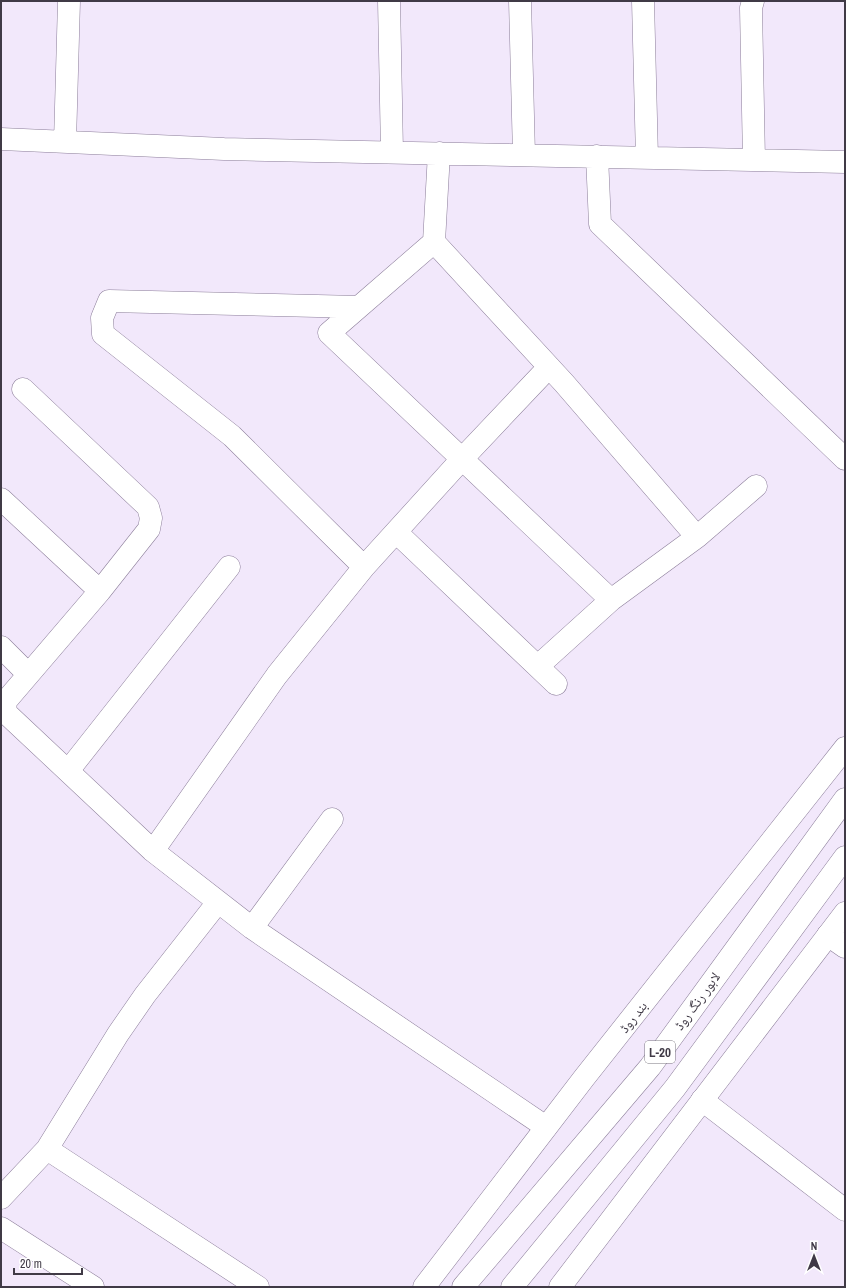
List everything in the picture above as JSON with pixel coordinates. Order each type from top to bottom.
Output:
[{"type":"main road","points":[[65,142],[69,1]]},
{"type":"main road","points":[[389,1],[392,152]]},
{"type":"main road","points":[[520,1],[524,155]]},
{"type":"main road","points":[[643,1],[647,158]]},
{"type":"main road","points":[[753,1],[751,8],[754,160]]},
{"type":"main road","points":[[1,139],[224,149],[845,162]]},
{"type":"main road","points":[[438,153],[434,242],[549,367],[697,537]]},
{"type":"main road","points":[[597,156],[600,224],[845,459]]},
{"type":"main road","points":[[434,242],[329,332],[611,600]]},
{"type":"main road","points":[[359,307],[109,301],[102,318],[103,334],[232,436],[364,567]]},
{"type":"main road","points":[[153,851],[277,675],[364,567],[462,459],[549,367]]},
{"type":"main road","points":[[23,389],[148,508],[151,518],[149,529],[100,591],[5,702],[6,712],[153,851],[218,902],[252,928],[546,1128]]},
{"type":"main road","points":[[538,666],[611,600],[697,537],[756,486]]},
{"type":"main road","points":[[1,499],[100,591]]},
{"type":"main road","points":[[396,532],[556,684]]},
{"type":"main road","points":[[68,771],[229,566]]},
{"type":"main road","points":[[1,647],[28,674]]},
{"type":"main road","name":"بند روڈ","points":[[424,1287],[546,1128],[845,748]]},
{"type":"main road","name":"لاہور رنگ روڈ","points":[[463,1287],[650,1066],[843,802]]},
{"type":"main road","points":[[252,928],[332,819]]},
{"type":"main road","name":"L-20","points":[[512,1287],[675,1088],[845,857]]},
{"type":"main road","points":[[1,1198],[47,1149],[145,995],[218,902]]},
{"type":"main road","points":[[565,1285],[702,1100],[836,941],[845,913]]},
{"type":"main road","points":[[702,1100],[845,1210]]},
{"type":"main road","points":[[47,1149],[258,1287]]},
{"type":"main road","points":[[1,1228],[93,1287]]}]
